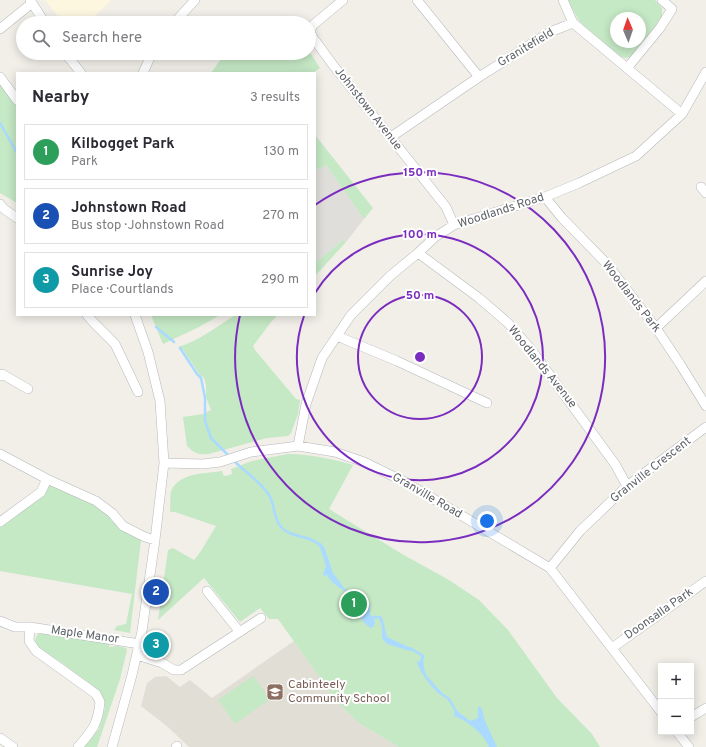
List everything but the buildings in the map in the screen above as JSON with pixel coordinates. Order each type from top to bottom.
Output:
[{"type":"street","points":[[180,16],[195,0]]},
{"type":"street","name":"Johnstown Avenue","points":[[316,22],[343,0]]},
{"type":"street","points":[[418,0],[479,77]]},
{"type":"street","points":[[563,0],[573,23],[628,67],[682,114]]},
{"type":"street","points":[[628,67],[660,28],[672,9],[662,0]]},
{"type":"street","points":[[0,29],[31,2],[40,16]]},
{"type":"street","name":"Granitefield","points":[[391,137],[479,77],[550,32],[573,23]]},
{"type":"street","name":"Johnstown Avenue","points":[[316,40],[333,65],[446,207],[454,225]]},
{"type":"street","points":[[71,60],[80,72]]},
{"type":"street","points":[[143,72],[149,60]]},
{"type":"street","name":"Woodlands Road","points":[[298,446],[306,404],[322,358],[351,315],[390,276],[418,254],[435,237],[454,225],[545,197],[579,183],[636,156],[682,114],[706,72]]},
{"type":"street","points":[[0,77],[16,99]]},
{"type":"street","name":"Woodlands Park","points":[[545,197],[562,218],[607,264],[656,328],[706,406]]},
{"type":"street","points":[[0,204],[4,209],[16,217]]},
{"type":"street","name":"Woodlands Avenue","points":[[418,254],[479,298],[508,323],[530,348],[611,458],[627,486]]},
{"type":"street","points":[[656,328],[706,281]]},
{"type":"street","points":[[88,316],[116,344],[138,392]]},
{"type":"street","points":[[112,747],[140,644],[164,463],[160,401],[148,352],[135,316]]},
{"type":"street","points":[[337,336],[397,361],[487,403]]},
{"type":"street","points":[[0,376],[2,374],[28,388]]},
{"type":"street","name":"Granville Crescent","points":[[550,568],[580,531],[627,486],[706,427]]},
{"type":"street","name":"Granville Road","points":[[164,463],[204,464],[220,462],[242,455],[298,446],[335,452],[364,462],[405,482],[550,568],[658,708]]},
{"type":"street","points":[[0,454],[47,479],[96,500],[112,513],[123,526],[145,537],[155,540]]},
{"type":"street","points":[[0,522],[41,492],[47,479]]},
{"type":"street","name":"Doonsalla Park","points":[[612,648],[706,581]]},
{"type":"street","points":[[207,591],[239,631]]},
{"type":"street","points":[[137,655],[162,663],[174,670],[181,670],[261,618]]},
{"type":"street","name":"Maple Manor","points":[[0,621],[15,626],[140,644]]},
{"type":"street","points":[[30,627],[29,641],[36,651],[96,694],[100,702],[96,723],[92,731],[78,747]]},
{"type":"street","points":[[694,715],[706,708]]},
{"type":"street","points":[[679,735],[689,747]]},
{"type":"street","points":[[0,738],[13,747]]},
{"type":"shaded area","points":[[45,0],[111,0],[95,16],[58,16]]},
{"type":"shaded area","points":[[326,165],[364,219],[346,242],[343,240],[316,262],[316,166],[319,170]]},
{"type":"shaded area","name":"Cabinteely Community School","points":[[294,641],[338,703],[359,723],[399,747],[189,747],[168,727],[141,706],[147,683],[155,677],[166,676],[180,687],[190,680],[212,698]]},
{"type":"green space","points":[[568,0],[655,0],[662,8],[662,18],[646,38],[646,12],[610,12],[610,48],[638,48],[631,57],[625,58],[617,55],[579,21]]},
{"type":"green space","points":[[220,60],[315,60],[320,68],[314,72],[212,72]]},
{"type":"green space","points":[[0,84],[16,106],[16,202],[0,193]]},
{"type":"green space","points":[[316,136],[373,208],[364,219],[326,165],[319,170],[316,166]]},
{"type":"green space","points":[[343,240],[346,242],[316,275],[316,262]]},
{"type":"green space","points":[[151,316],[218,316],[199,327],[163,344]]},
{"type":"green space","points":[[234,316],[277,316],[253,346],[296,399],[300,400],[298,414],[291,433],[288,436],[267,438],[209,454],[197,453],[192,451],[187,446],[183,417],[203,414],[211,410],[206,397],[206,385],[204,378],[200,375],[183,350],[178,347],[214,329]]},
{"type":"green space","points":[[288,454],[321,457],[353,465],[329,509],[402,554],[449,580],[479,600],[508,630],[557,698],[592,734],[600,747],[399,747],[359,723],[338,703],[278,619],[269,619],[260,608],[240,622],[204,578],[158,620],[168,550],[173,548],[194,560],[216,526],[175,512],[170,512],[171,491],[176,483],[182,479],[194,475],[222,471],[223,475],[226,476],[232,474],[231,469],[252,461]]},
{"type":"green space","points":[[51,485],[101,508],[141,540],[130,633],[114,630],[117,626],[126,624],[132,594],[0,571],[0,521]]},
{"type":"green space","points":[[41,633],[110,643],[109,647],[118,646],[126,648],[127,650],[120,679],[97,747],[83,747],[99,729],[105,708],[104,699],[98,690],[58,660],[38,650],[36,638],[38,634]]},
{"type":"green space","points":[[253,676],[270,699],[235,724],[218,700]]},
{"type":"water","points":[[321,543],[325,549],[333,573],[345,589],[354,593],[370,605],[370,614],[375,621],[374,626],[371,628],[365,624],[360,615],[361,605],[358,600],[330,580],[327,575],[324,576],[323,574],[326,566],[319,544]]},
{"type":"water","points":[[379,618],[382,618],[383,620],[387,637],[413,649],[410,651],[387,644],[382,638],[382,627]]},
{"type":"water","points":[[423,655],[426,675],[443,694],[438,693],[423,675],[417,663]]},
{"type":"water","points":[[479,706],[482,709],[485,721],[497,747],[489,747],[487,742],[475,728],[454,716],[455,710],[470,721],[478,718]]},
{"type":"waterway","points":[[0,123],[16,151]]},
{"type":"waterway","points":[[156,327],[174,342]]},
{"type":"waterway","points":[[180,348],[201,378],[205,398],[205,421],[211,438],[230,457]]},
{"type":"waterway","points":[[233,460],[257,481],[269,495],[278,523],[285,531],[312,540],[322,547]]},
{"type":"waterway","points":[[370,618],[380,617],[381,619]]},
{"type":"waterway","points":[[410,648],[423,656],[423,658]]},
{"type":"waterway","points":[[440,693],[449,699],[457,713]]},
{"type":"place","name":"Johnstown Road","points":[[156,592]]},
{"type":"place","name":"Kilbogget Park","points":[[354,604]]},
{"type":"place","name":"Sunrise Joy","points":[[156,645]]},
{"type":"place","name":"Cabinteely Community School","points":[[275,692]]}]
